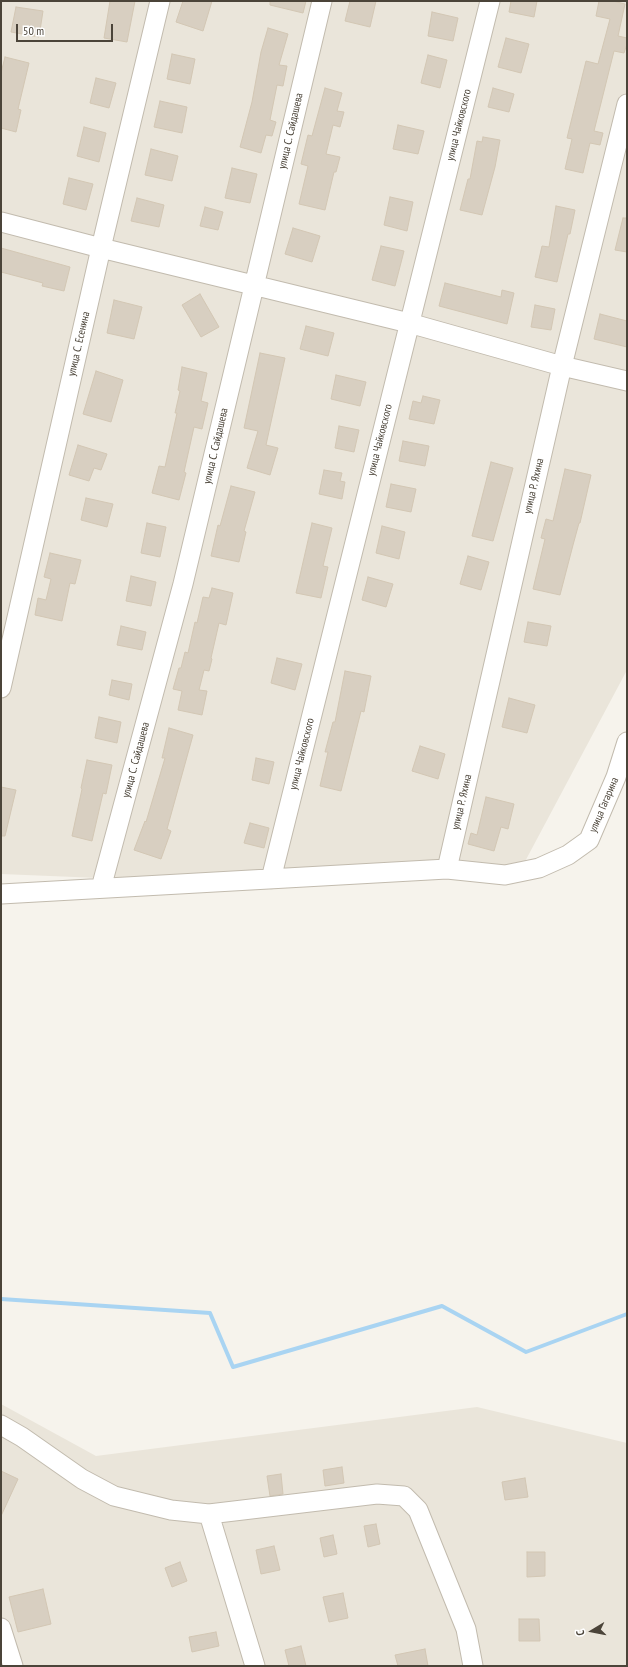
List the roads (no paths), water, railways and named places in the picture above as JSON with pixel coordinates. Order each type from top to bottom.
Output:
[{"type":"street","name":"улица С. Есенина","points":[[1,688],[101,248],[160,1]]},
{"type":"street","name":"улица С. Сайдашева","points":[[101,888],[183,584],[322,1]]},
{"type":"street","name":"улица Чайковского","points":[[271,879],[490,1]]},
{"type":"street","name":"улица Р. Яхина","points":[[447,869],[562,366],[627,104]]},
{"type":"street","points":[[1,222],[101,248],[254,284],[409,323],[562,366],[627,382]]},
{"type":"street","name":"улица Гагарина","points":[[1,894],[447,869],[504,875],[540,868],[568,855],[589,840],[616,777],[627,742]]},
{"type":"street","points":[[1,1425],[22,1437],[82,1479],[114,1496],[171,1510],[209,1514],[377,1494],[404,1496],[418,1510],[464,1622],[473,1666]]},
{"type":"street","points":[[209,1514],[255,1666]]},
{"type":"street","points":[[1,1628],[13,1666]]},
{"type":"waterway","points":[[1,1299],[210,1313],[233,1367],[442,1306],[526,1352],[627,1314]]}]
